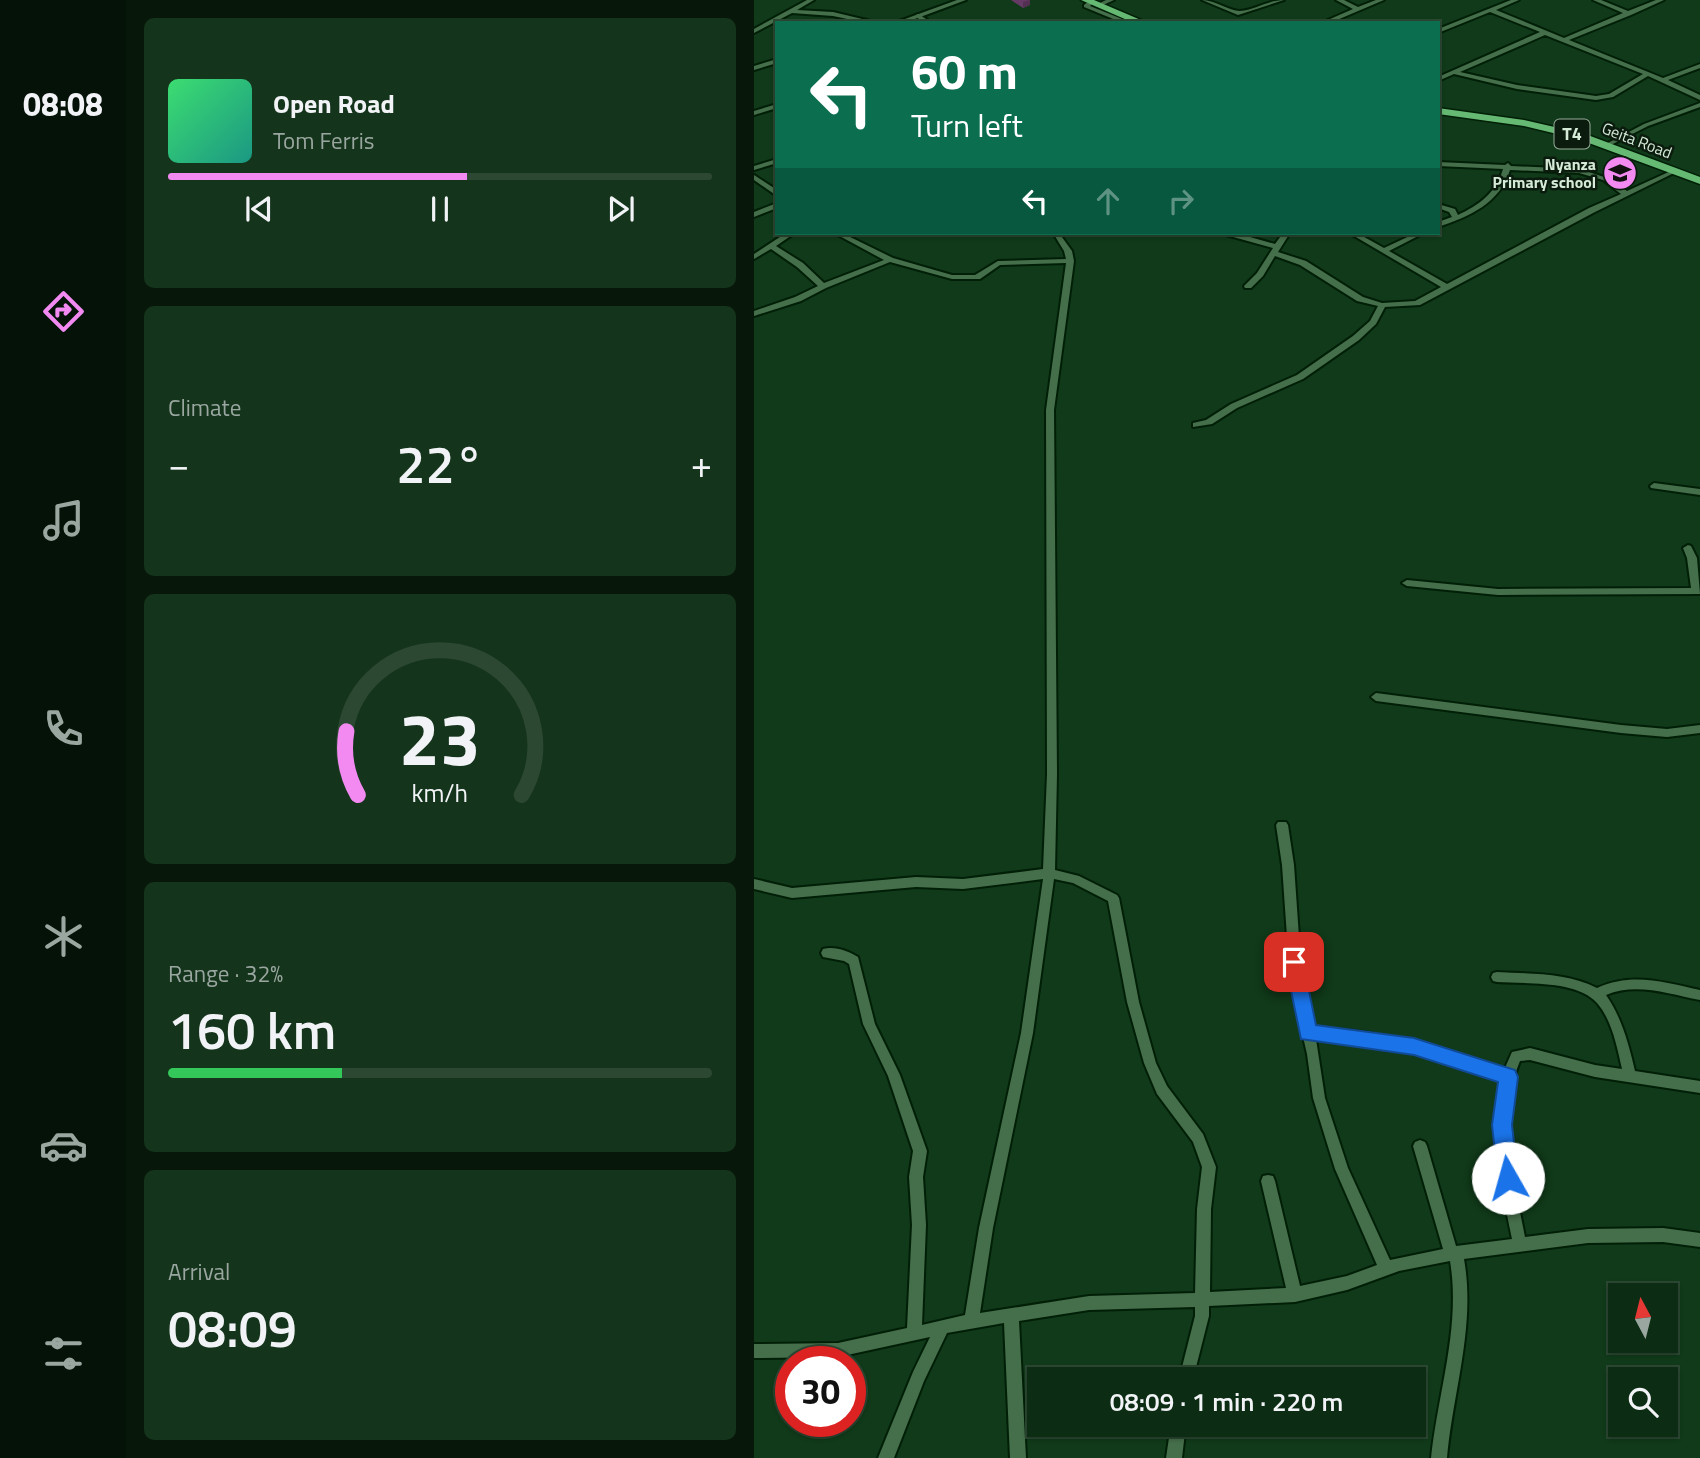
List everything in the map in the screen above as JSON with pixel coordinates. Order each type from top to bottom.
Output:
[{"type":"highway","points":[[1092,2],[1138,21]]},
{"type":"highway","name":"Geita Road","points":[[1440,111],[1524,123],[1607,145],[1700,181]]},
{"type":"street","points":[[754,30],[811,0]]},
{"type":"street","points":[[904,21],[963,0]]},
{"type":"street","points":[[1110,0],[1092,2],[1086,6],[1124,21]]},
{"type":"street","points":[[1206,0],[1238,13],[1281,0]]},
{"type":"street","points":[[1257,0],[1267,4]]},
{"type":"street","points":[[1339,0],[1358,9]]},
{"type":"street","points":[[1329,21],[1381,0]]},
{"type":"street","points":[[1440,30],[1516,0]]},
{"type":"street","points":[[1596,0],[1629,14]]},
{"type":"street","points":[[1563,40],[1660,0]]},
{"type":"street","points":[[1490,10],[1663,80],[1700,98]]},
{"type":"street","points":[[790,11],[833,14],[866,21]]},
{"type":"street","points":[[918,16],[926,21]]},
{"type":"street","points":[[1440,78],[1544,33]]},
{"type":"street","points":[[754,68],[775,62]]},
{"type":"street","points":[[1663,80],[1700,66]]},
{"type":"street","points":[[1453,72],[1517,87],[1596,98],[1611,96],[1647,74]]},
{"type":"street","points":[[1607,145],[1646,124],[1700,105]]},
{"type":"street","points":[[754,113],[775,107]]},
{"type":"street","points":[[754,168],[775,162]]},
{"type":"street","points":[[1440,164],[1592,173],[1626,194]]},
{"type":"street","points":[[1440,224],[1492,198],[1502,186],[1508,166]]},
{"type":"street","points":[[1235,235],[1275,249],[1304,263],[1360,299],[1382,305],[1422,301],[1445,286],[1675,171]]},
{"type":"street","points":[[754,177],[775,193]]},
{"type":"street","points":[[754,215],[775,206]]},
{"type":"street","points":[[1440,207],[1452,211],[1455,216]]},
{"type":"street","points":[[754,257],[788,235]]},
{"type":"street","points":[[841,235],[890,260],[934,274],[968,278],[984,274],[998,263],[1070,261]]},
{"type":"street","points":[[971,1321],[986,1228],[1027,1032],[1049,868],[1050,410],[1070,261],[1068,251],[1057,235]]},
{"type":"street","points":[[1248,286],[1261,275],[1286,235]]},
{"type":"street","points":[[1355,235],[1445,286]]},
{"type":"street","points":[[1383,251],[1417,235]]},
{"type":"street","points":[[772,247],[800,265],[822,286]]},
{"type":"street","points":[[754,314],[798,299],[822,286],[890,260]]},
{"type":"street","points":[[1196,425],[1210,422],[1234,406],[1300,377],[1356,338],[1373,322],[1382,305]]},
{"type":"street","points":[[1654,486],[1700,492]]},
{"type":"street","points":[[1407,583],[1498,592],[1698,591],[1688,548]]},
{"type":"street","points":[[1376,697],[1621,729],[1666,733],[1700,729]]},
{"type":"street","points":[[1282,825],[1288,865],[1294,962],[1319,1098],[1357,1205],[1386,1268]]},
{"type":"street","points":[[754,884],[792,893],[916,882],[963,884],[1049,868],[1113,898],[1133,1002],[1150,1062],[1162,1090],[1198,1138],[1210,1167],[1210,1182],[1204,1209],[1204,1301],[1189,1367]]},
{"type":"street","points":[[827,953],[846,956],[854,961],[869,1024],[894,1075],[920,1150],[916,1177],[919,1225],[914,1334]]},
{"type":"street","points":[[1497,977],[1569,984],[1596,993],[1613,1021],[1630,1076]]},
{"type":"street","points":[[1596,993],[1612,986],[1638,985],[1673,987],[1700,995]]},
{"type":"street","points":[[1308,1033],[1346,1035],[1414,1047],[1508,1077]]},
{"type":"street","points":[[1520,1246],[1502,1125],[1508,1077],[1514,1059],[1524,1054],[1574,1067],[1700,1087]]},
{"type":"street","points":[[1420,1146],[1463,1293],[1462,1313],[1440,1434],[1439,1458]]},
{"type":"street","points":[[1268,1181],[1295,1295]]},
{"type":"street","points":[[754,1351],[838,1350],[971,1321],[1089,1303],[1204,1301],[1295,1295],[1347,1283],[1386,1268],[1453,1253],[1588,1236],[1628,1234],[1700,1240]]},
{"type":"street","points":[[1011,1314],[1018,1458]]},
{"type":"street","points":[[886,1458],[918,1377],[942,1328]]},
{"type":"street","points":[[1174,1458],[1177,1437]]},
{"type":"place","name":"Nyanza Primary school","points":[[1620,173]]},
{"type":"route","points":[[1294,962],[1308,1033],[1346,1035],[1414,1047],[1508,1077],[1502,1125],[1508,1178]]}]
